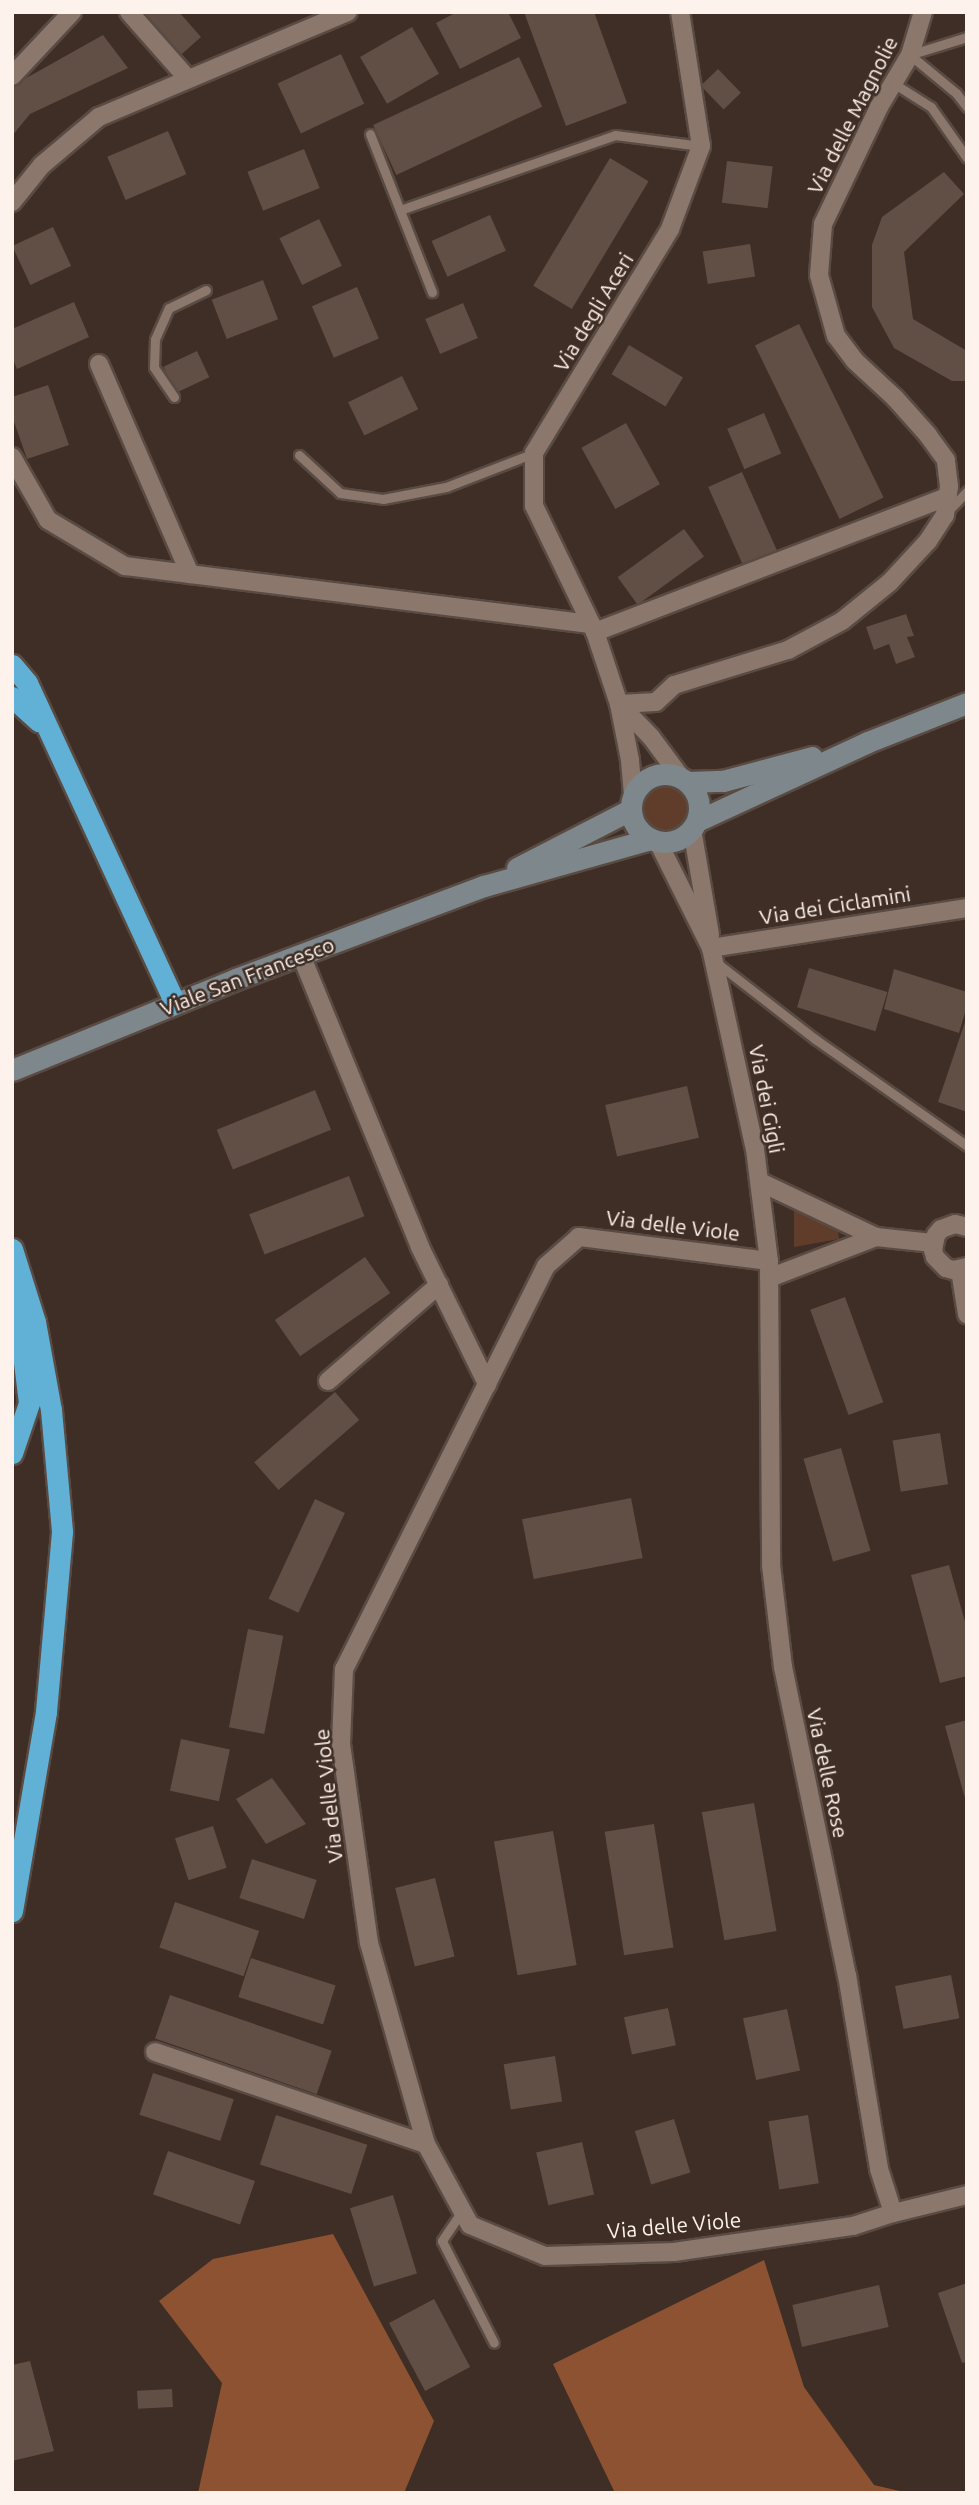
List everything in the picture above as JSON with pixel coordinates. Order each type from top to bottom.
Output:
[{"type":"highway","points":[[12,665],[27,683],[45,728],[175,1004]]},
{"type":"highway","points":[[12,697],[45,728]]},
{"type":"highway","points":[[12,1249],[36,1322],[51,1410],[62,1532],[46,1712],[12,1911]]},
{"type":"highway","points":[[12,1269],[29,1403],[12,1454]]},
{"type":"street","points":[[12,76],[72,12]]},
{"type":"street","points":[[129,12],[188,79]]},
{"type":"street","points":[[12,202],[42,165],[99,117],[348,12]]},
{"type":"street","name":"Via degli Aceri","points":[[534,453],[670,229],[701,146],[680,12]]},
{"type":"street","name":"Via delle Magnolie","points":[[923,12],[910,55],[893,83],[823,225],[819,275],[836,336],[855,361],[920,426],[946,460],[946,506]]},
{"type":"street","points":[[99,364],[190,574]]},
{"type":"street","points":[[534,453],[534,506],[593,628],[619,704],[630,760],[631,803],[637,828],[654,840],[676,841],[754,784],[967,703]]},
{"type":"street","points":[[12,457],[48,520],[125,566],[593,628],[946,506]]},
{"type":"street","points":[[619,704],[656,702],[674,685],[789,650],[842,621],[890,582],[928,541],[946,506]]},
{"type":"street","points":[[619,704],[651,737],[699,800],[695,825]]},
{"type":"street","points":[[631,803],[645,779],[655,775],[754,784]]},
{"type":"street","name":"Viale San Francesco","points":[[484,886],[631,803]]},
{"type":"street","name":"Via dei Gigli","points":[[695,825],[713,955],[760,1182],[769,1269]]},
{"type":"street","points":[[584,828],[597,861]]},
{"type":"street","name":"Viale San Francesco","points":[[13,1070],[175,1004],[484,886],[597,861],[654,840]]},
{"type":"street","name":"Via dei Gigli","points":[[654,840],[713,955]]},
{"type":"street","name":"Via dei Ciclamini","points":[[713,955],[967,908]]},
{"type":"street","points":[[301,955],[420,1247],[487,1384]]},
{"type":"street","points":[[760,1182],[876,1237],[933,1243]]},
{"type":"street","points":[[967,1227],[947,1226],[941,1229],[933,1243],[935,1257],[939,1263],[953,1270],[964,1268],[967,1314]]},
{"type":"street","name":"Via delle Viole","points":[[769,1269],[579,1237],[546,1266],[344,1669],[341,1744],[369,1942],[426,2144],[470,2225],[545,2256],[674,2252],[853,2226],[893,2213]]},
{"type":"street","points":[[769,1269],[876,1237]]},
{"type":"street","name":"Via delle Rose","points":[[769,1269],[771,1564],[783,1667],[847,1975],[879,2169],[893,2213]]},
{"type":"street","points":[[328,1381],[439,1285]]},
{"type":"street","points":[[155,2052],[426,2144]]},
{"type":"street","points":[[893,2213],[967,2195]]},
{"type":"lane","points":[[910,55],[967,37]]},
{"type":"lane","points":[[910,55],[956,93],[967,107]]},
{"type":"lane","points":[[893,83],[931,107],[967,158]]},
{"type":"lane","points":[[370,134],[432,292]]},
{"type":"lane","points":[[400,211],[615,135],[701,146]]},
{"type":"lane","points":[[174,397],[154,367],[155,339],[169,308],[206,290]]},
{"type":"lane","points":[[299,455],[340,494],[383,499],[446,487],[534,453]]},
{"type":"lane","points":[[946,506],[967,491]]},
{"type":"lane","points":[[713,955],[815,1039],[967,1146]]},
{"type":"lane","points":[[462,2211],[442,2241],[494,2343]]},
{"type":"shaded area","points":[[667,782],[677,784],[685,790],[691,798],[691,818],[685,826],[677,832],[667,834],[657,832],[649,826],[643,818],[641,808],[643,798],[649,790],[657,784]]},
{"type":"shaded area","points":[[794,1210],[837,1224],[839,1239],[794,1247]]},
{"type":"shaded area","points":[[333,2234],[434,2421],[404,2493],[198,2493],[222,2383],[159,2301],[213,2259]]},
{"type":"shaded area","points":[[764,2260],[804,2387],[874,2485],[908,2493],[615,2493],[553,2364]]},
{"type":"building","points":[[132,12],[179,12],[201,37],[175,60]]},
{"type":"building","points":[[457,12],[508,12],[521,38],[460,69],[436,23]]},
{"type":"building","points":[[524,12],[594,12],[627,103],[566,126]]},
{"type":"building","points":[[412,27],[439,74],[387,104],[360,57]]},
{"type":"building","points":[[103,35],[128,68],[30,114],[12,136],[12,86]]},
{"type":"building","points":[[341,54],[364,104],[301,133],[278,84]]},
{"type":"building","points":[[519,57],[542,107],[396,175],[373,125]]},
{"type":"building","points":[[718,69],[741,93],[724,109],[701,86]]},
{"type":"building","points":[[168,131],[186,174],[126,200],[107,157]]},
{"type":"building","points":[[304,149],[320,188],[263,211],[247,172]]},
{"type":"building","points":[[610,158],[649,181],[572,309],[533,286]]},
{"type":"building","points":[[727,161],[773,167],[768,208],[722,203]]},
{"type":"building","points":[[944,172],[964,194],[904,252],[913,319],[967,351],[967,381],[952,381],[894,348],[872,307],[872,245],[882,217]]},
{"type":"building","points":[[490,215],[506,251],[447,277],[432,241]]},
{"type":"building","points":[[319,219],[342,266],[302,285],[279,238]]},
{"type":"building","points":[[53,227],[71,266],[30,285],[12,246]]},
{"type":"building","points":[[750,244],[755,277],[708,284],[703,252]]},
{"type":"building","points":[[263,280],[278,319],[227,339],[212,300]]},
{"type":"building","points":[[357,287],[379,339],[334,358],[312,306]]},
{"type":"building","points":[[74,302],[89,337],[17,369],[12,357],[12,329]]},
{"type":"building","points":[[463,303],[478,338],[440,354],[425,319]]},
{"type":"building","points":[[799,324],[884,497],[840,519],[755,345]]},
{"type":"building","points":[[629,345],[683,377],[665,407],[611,374]]},
{"type":"building","points":[[197,351],[209,377],[176,393],[163,367]]},
{"type":"building","points":[[402,376],[418,409],[364,436],[348,402]]},
{"type":"building","points":[[48,385],[69,445],[27,459],[12,416],[12,397]]},
{"type":"building","points":[[764,413],[781,454],[744,469],[727,429]]},
{"type":"building","points":[[626,423],[660,484],[615,509],[581,448]]},
{"type":"building","points":[[742,472],[777,551],[743,566],[708,487]]},
{"type":"building","points":[[684,529],[704,557],[638,605],[618,577]]},
{"type":"building","points":[[906,614],[914,636],[907,637],[915,657],[896,664],[889,644],[874,650],[866,627]]},
{"type":"building","points":[[809,968],[887,992],[875,1031],[797,1007]]},
{"type":"building","points":[[894,969],[967,992],[967,1006],[959,1033],[884,1009]]},
{"type":"building","points":[[967,1020],[967,1112],[938,1102]]},
{"type":"building","points":[[687,1086],[699,1138],[617,1157],[605,1105]]},
{"type":"building","points":[[315,1090],[331,1130],[233,1170],[217,1130]]},
{"type":"building","points":[[349,1176],[364,1216],[265,1254],[249,1214]]},
{"type":"building","points":[[365,1257],[390,1293],[300,1356],[275,1320]]},
{"type":"building","points":[[845,1297],[883,1402],[849,1415],[810,1310]]},
{"type":"building","points":[[335,1392],[359,1420],[279,1490],[254,1462]]},
{"type":"building","points":[[940,1433],[948,1484],[901,1492],[893,1441]]},
{"type":"building","points":[[841,1448],[870,1551],[833,1562],[804,1459]]},
{"type":"building","points":[[631,1498],[643,1558],[534,1579],[522,1519]]},
{"type":"building","points":[[315,1499],[345,1513],[298,1613],[269,1599]]},
{"type":"building","points":[[949,1565],[967,1629],[967,1676],[940,1683],[911,1575]]},
{"type":"building","points":[[248,1629],[283,1636],[264,1734],[229,1727]]},
{"type":"building","points":[[967,1720],[967,1802],[966,1802],[945,1726]]},
{"type":"building","points":[[181,1739],[230,1749],[219,1801],[170,1791]]},
{"type":"building","points":[[272,1778],[306,1824],[266,1844],[236,1799]]},
{"type":"building","points":[[754,1803],[777,1931],[724,1940],[702,1812]]},
{"type":"building","points":[[654,1824],[674,1947],[624,1955],[605,1832]]},
{"type":"building","points":[[213,1826],[227,1868],[189,1880],[175,1838]]},
{"type":"building","points":[[553,1831],[577,1965],[518,1975],[494,1841]]},
{"type":"building","points":[[252,1859],[317,1880],[304,1919],[239,1898]]},
{"type":"building","points":[[435,1878],[455,1957],[415,1967],[395,1888]]},
{"type":"building","points":[[175,1902],[259,1931],[244,1976],[159,1947]]},
{"type":"building","points":[[251,1958],[336,1986],[323,2024],[238,1997]]},
{"type":"building","points":[[951,1975],[959,2018],[903,2029],[895,1986]]},
{"type":"building","points":[[170,1995],[332,2051],[317,2094],[155,2038]]},
{"type":"building","points":[[668,2008],[676,2045],[632,2055],[624,2017]]},
{"type":"building","points":[[787,2009],[800,2071],[756,2080],[743,2018]]},
{"type":"building","points":[[555,2056],[562,2101],[511,2110],[504,2064]]},
{"type":"building","points":[[153,2073],[234,2099],[220,2141],[139,2115]]},
{"type":"building","points":[[276,2115],[367,2145],[351,2194],[260,2164]]},
{"type":"building","points":[[808,2115],[819,2183],[779,2189],[768,2121]]},
{"type":"building","points":[[674,2119],[690,2173],[651,2185],[635,2131]]},
{"type":"building","points":[[582,2142],[594,2195],[548,2205],[536,2153]]},
{"type":"building","points":[[168,2151],[255,2181],[240,2224],[153,2194]]},
{"type":"building","points":[[393,2195],[417,2273],[374,2287],[350,2208]]},
{"type":"building","points":[[967,2283],[967,2362],[962,2363],[938,2293]]},
{"type":"building","points":[[879,2285],[889,2327],[802,2347],[792,2305]]},
{"type":"building","points":[[434,2299],[470,2367],[425,2391],[389,2323]]},
{"type":"building","points":[[30,2361],[54,2451],[12,2461],[12,2365]]},
{"type":"building","points":[[172,2389],[173,2407],[138,2409],[137,2391]]}]
